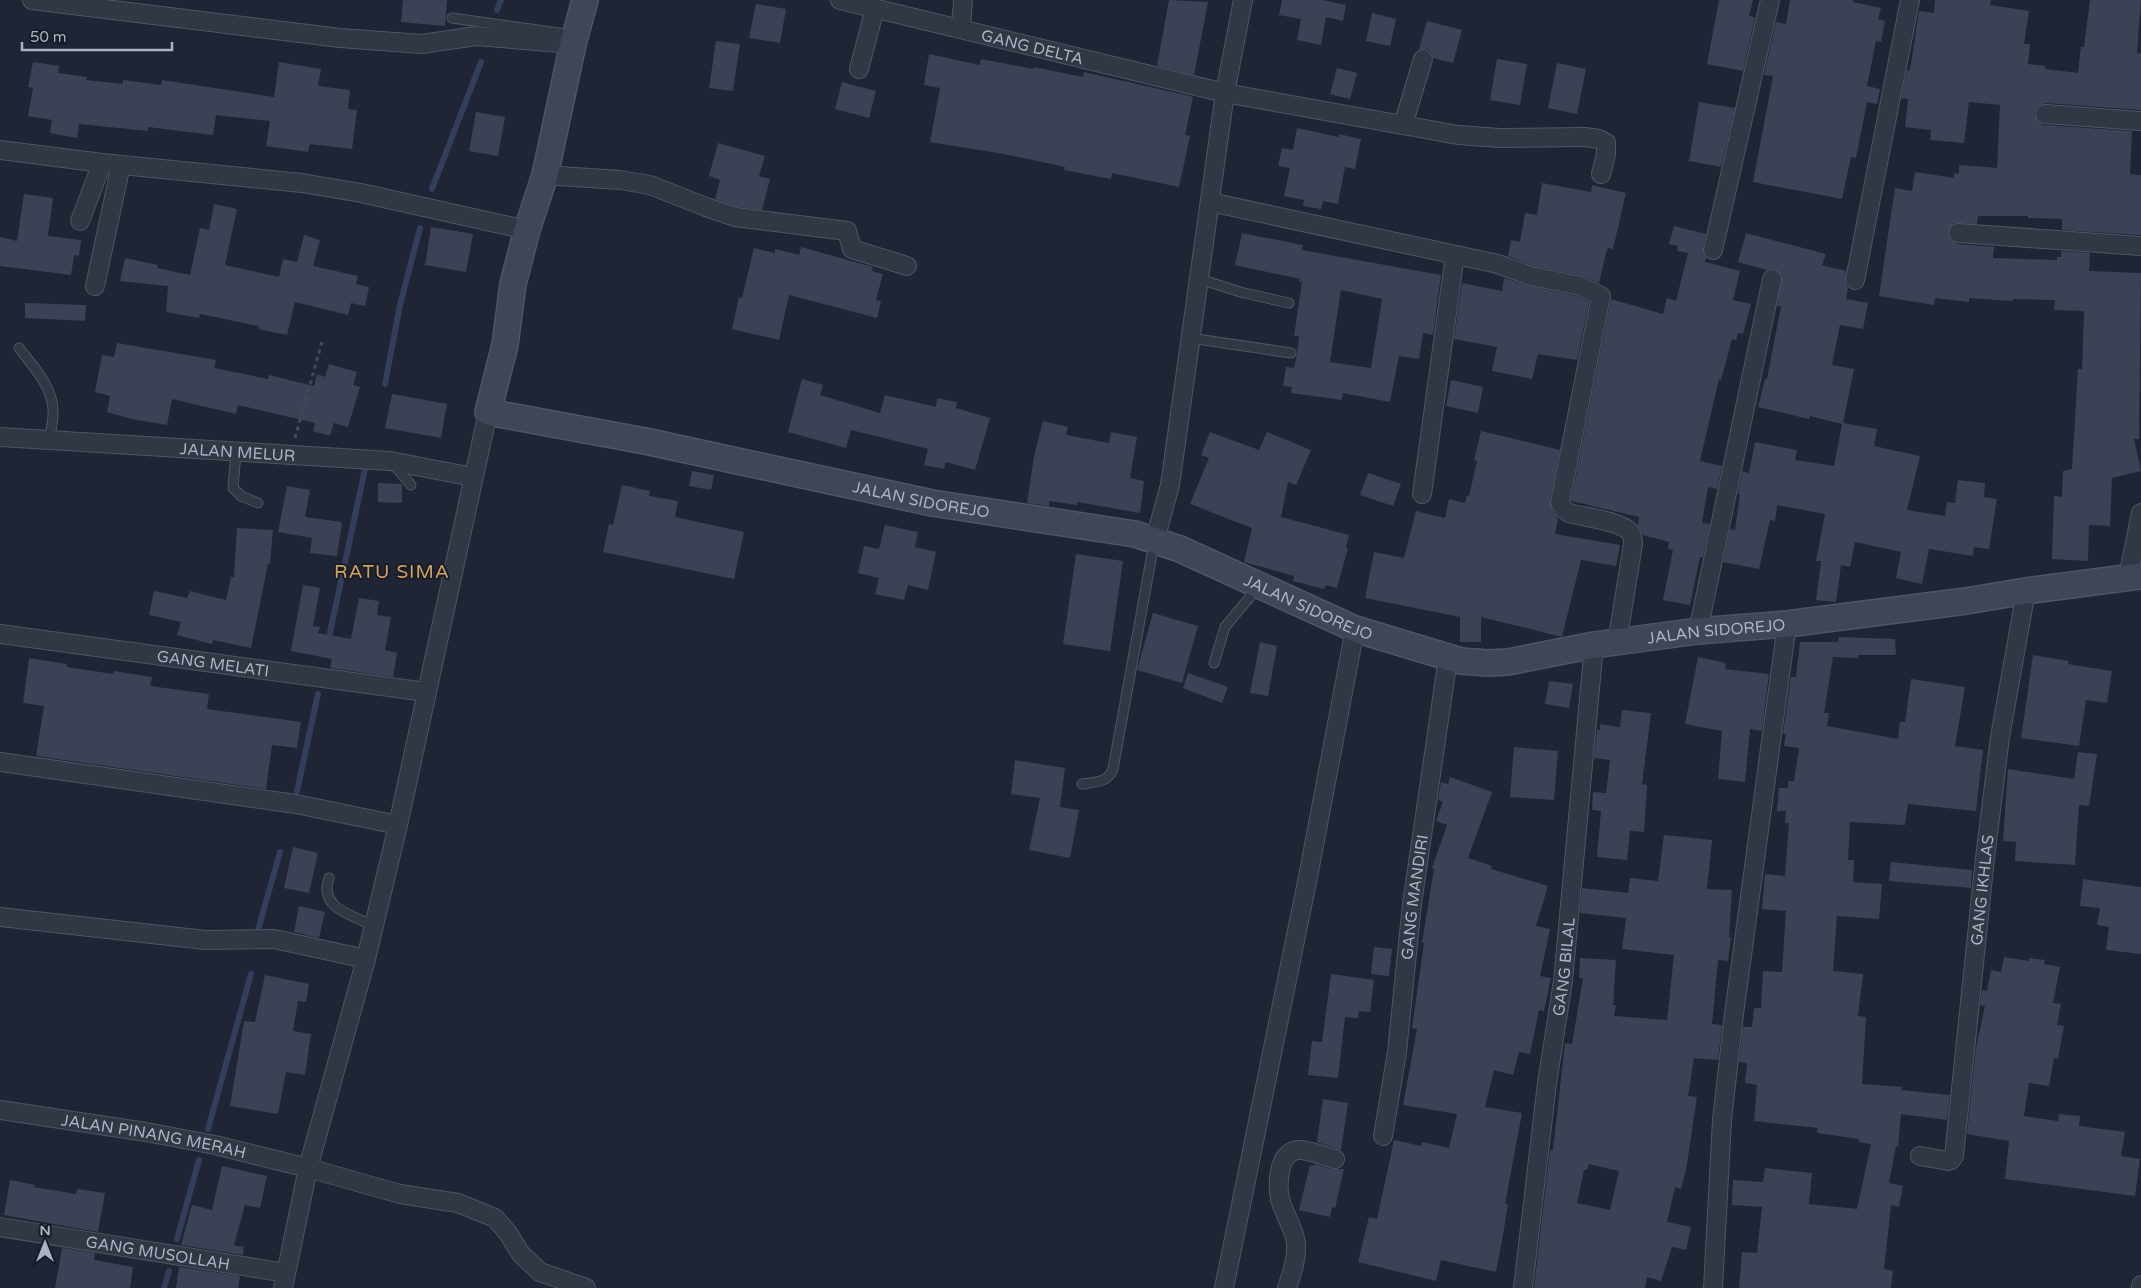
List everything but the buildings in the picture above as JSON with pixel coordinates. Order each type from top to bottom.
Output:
[{"type":"street","points":[[32,0],[340,38],[422,44],[476,36],[575,40]]},
{"type":"street","points":[[284,1280],[308,1168],[366,959],[398,825],[473,476],[505,345],[513,284],[526,230],[545,175],[575,40],[586,0]]},
{"type":"street","name":"GANG DELTA","points":[[840,0],[1225,93],[1458,135],[1500,138],[1585,137],[1599,139],[1606,143],[1606,154],[1601,174]]},
{"type":"street","points":[[961,28],[963,0]]},
{"type":"street","points":[[1155,540],[1170,485],[1225,93],[1243,0]]},
{"type":"street","points":[[1713,250],[1770,0]]},
{"type":"street","points":[[1855,280],[1910,0]]},
{"type":"street","points":[[859,69],[875,8]]},
{"type":"street","points":[[1403,124],[1423,59]]},
{"type":"street","points":[[2045,114],[2141,121]]},
{"type":"street","points":[[0,150],[102,163],[302,183],[361,193],[526,230]]},
{"type":"street","points":[[80,221],[102,163]]},
{"type":"street","points":[[95,286],[121,165]]},
{"type":"street","points":[[545,175],[620,180],[650,185],[706,208],[735,217],[847,231],[852,249],[907,266]]},
{"type":"street","points":[[1210,202],[1455,255],[1422,494]]},
{"type":"street","points":[[1958,233],[2141,246]]},
{"type":"street","name":"GANG BILAL","points":[[1455,255],[1498,264],[1531,276],[1580,286],[1601,296],[1560,502],[1563,509],[1569,513],[1619,525],[1633,536],[1633,544],[1606,644],[1563,981],[1547,1083],[1523,1288]]},
{"type":"street","points":[[1698,631],[1772,278]]},
{"type":"street","name":"JALAN SIDOREJO","points":[[488,412],[645,440],[932,503],[1114,530],[1155,540],[1356,629],[1448,658],[1488,663],[1508,662],[1606,644],[1698,631],[1787,624],[1966,602],[2026,591],[2134,576]]},
{"type":"street","name":"JALAN MELUR","points":[[0,437],[236,453],[290,453],[390,461],[473,476]]},
{"type":"street","points":[[2134,576],[2141,513]]},
{"type":"street","name":"GANG IKHLAS","points":[[1920,1156],[1948,1161],[1954,1156],[1984,868],[1998,756],[2026,591]]},
{"type":"street","points":[[1713,1288],[1722,1120],[1787,624]]},
{"type":"street","points":[[1224,1288],[1307,882],[1356,629]]},
{"type":"street","name":"GANG MELATI","points":[[0,634],[426,692]]},
{"type":"street","name":"GANG MANDIRI","points":[[1383,1136],[1397,1052],[1412,904],[1448,658]]},
{"type":"street","points":[[0,762],[296,804],[398,825]]},
{"type":"street","points":[[0,917],[205,940],[274,939],[366,959]]},
{"type":"street","name":"JALAN PINANG MERAH","points":[[0,1110],[146,1132],[214,1145],[308,1168],[400,1194],[458,1203],[495,1218],[508,1233],[521,1254],[540,1272],[586,1288]]},
{"type":"street","points":[[1287,1288],[1296,1261],[1296,1241],[1280,1200],[1279,1180],[1283,1160],[1289,1154],[1300,1150],[1335,1159]]},
{"type":"street","name":"GANG MUSOLLAH","points":[[0,1227],[284,1280]]},
{"type":"lane","points":[[452,18],[575,40]]},
{"type":"lane","points":[[1199,279],[1244,293],[1289,303]]},
{"type":"lane","points":[[1190,338],[1291,353]]},
{"type":"lane","points":[[19,348],[40,376],[54,408],[49,440]]},
{"type":"lane","points":[[236,453],[234,488],[241,496],[258,503]]},
{"type":"lane","points":[[390,461],[411,485]]},
{"type":"lane","points":[[1082,784],[1106,779],[1110,776],[1113,769],[1155,540]]},
{"type":"lane","points":[[1214,663],[1225,627],[1249,598],[1255,583]]},
{"type":"lane","points":[[329,878],[327,890],[333,905],[345,914],[373,926]]},
{"type":"path","points":[[290,453],[322,342]]},
{"type":"waterway","points":[[497,10],[501,0]]},
{"type":"waterway","points":[[432,189],[481,62]]},
{"type":"waterway","points":[[385,384],[400,305],[420,228]]},
{"type":"waterway","points":[[328,642],[365,469]]},
{"type":"waterway","points":[[297,791],[318,694]]},
{"type":"waterway","points":[[258,930],[280,852]]},
{"type":"waterway","points":[[208,1129],[251,974]]},
{"type":"waterway","points":[[177,1239],[199,1160]]},
{"type":"waterway","points":[[164,1288],[169,1271]]},
{"type":"district","name":"RATU SIMA","points":[[392,571]]}]
